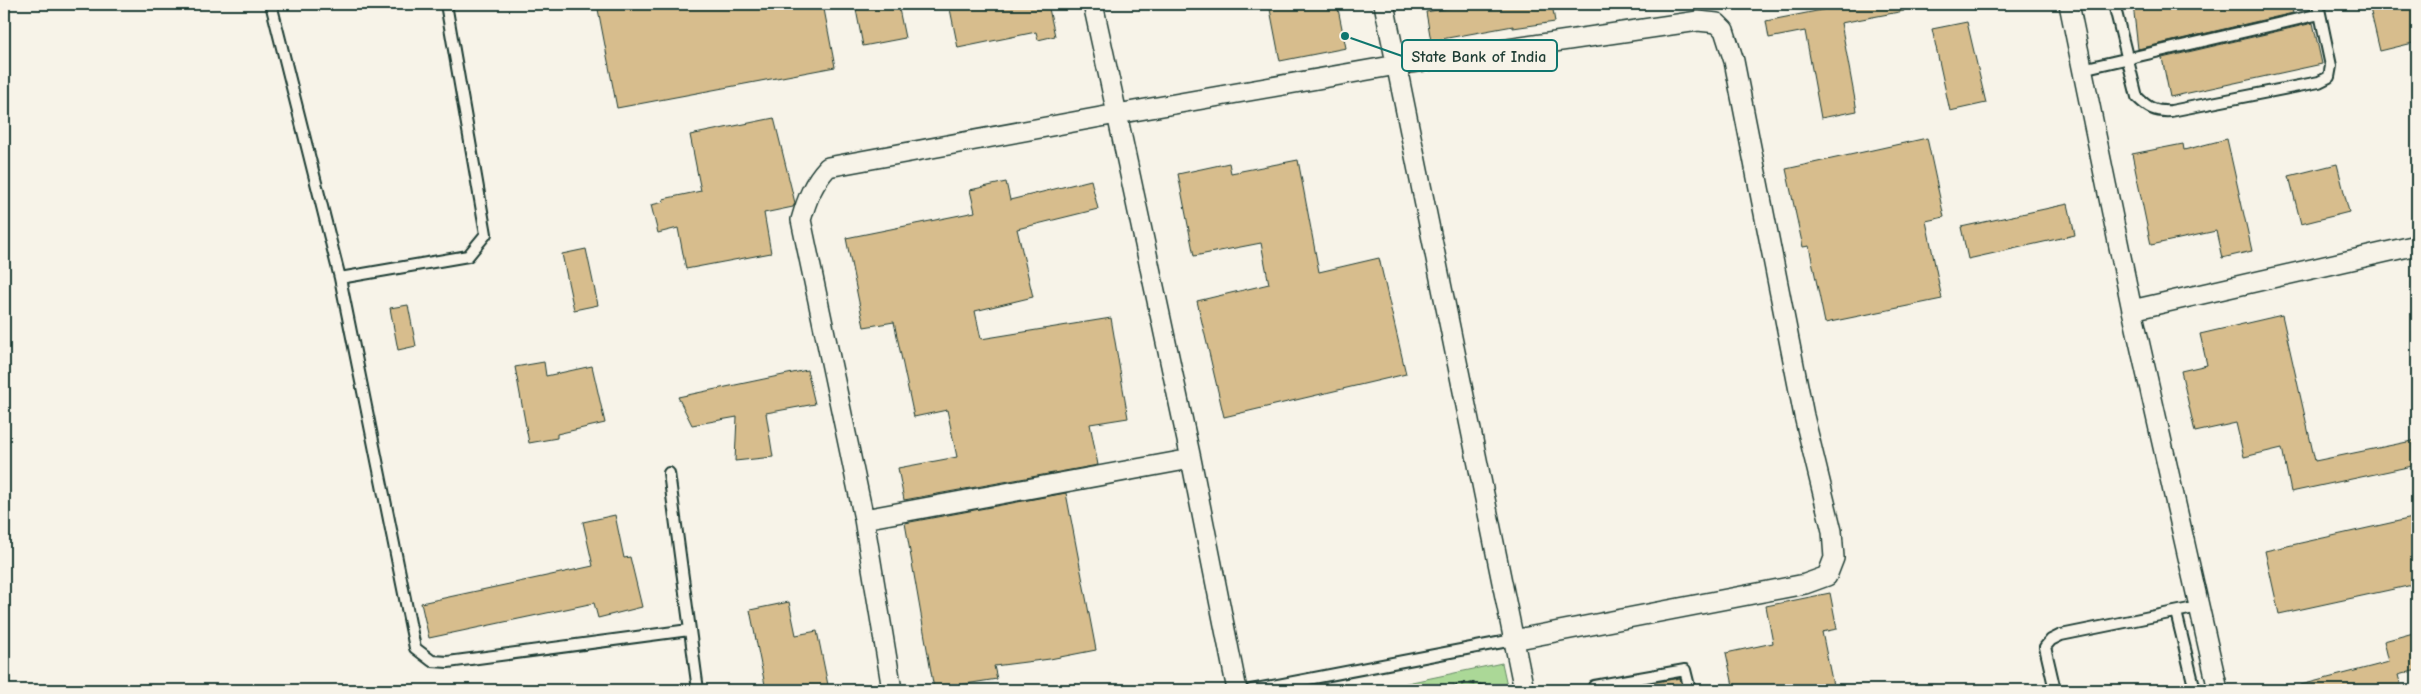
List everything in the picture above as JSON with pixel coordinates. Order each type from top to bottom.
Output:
[{"type":"street","points":[[1093,4],[1191,459],[1237,690]]},
{"type":"street","points":[[1384,4],[1524,690]]},
{"type":"street","points":[[2069,4],[2132,310],[2218,690]]},
{"type":"street","points":[[892,690],[864,519],[801,220],[807,197],[816,180],[828,167],[1117,114],[1397,66],[1698,21],[1717,23],[1724,30],[1734,61],[1804,416],[1832,531],[1834,558],[1827,576],[1805,584],[1513,640]]},
{"type":"street","points":[[2132,310],[2417,245]]},
{"type":"street","points":[[864,519],[1191,459]]},
{"type":"lane","points":[[271,4],[340,278],[415,648],[432,662],[448,662],[689,630]]},
{"type":"lane","points":[[340,278],[468,256],[486,234],[446,4]]},
{"type":"lane","points":[[2082,69],[2127,58],[2319,9],[2330,66],[2329,77],[2319,82],[2159,112],[2148,108],[2137,97],[2127,58],[2114,4]]},
{"type":"lane","points":[[669,473],[698,690]]},
{"type":"lane","points":[[2055,690],[2045,647],[2051,640],[2061,635],[2199,607]]},
{"type":"lane","points":[[2176,612],[2195,690]]},
{"type":"lane","points":[[1252,690],[1513,640]]},
{"type":"lane","points":[[1594,686],[1685,670],[1690,690]]},
{"type":"path","points":[[1444,690],[1467,682],[1488,687],[1489,690]]},
{"type":"green space","points":[[1502,663],[1508,690],[1374,690]]},
{"type":"building","points":[[597,4],[823,4],[835,67],[617,108]]},
{"type":"building","points":[[855,4],[898,4],[905,38],[863,46]]},
{"type":"building","points":[[949,4],[1048,4],[1055,36],[1038,40],[1036,32],[958,48]]},
{"type":"building","points":[[1269,4],[1337,4],[1346,48],[1280,61]]},
{"type":"building","points":[[1472,4],[1552,4],[1555,22],[1513,28],[1513,26],[1431,41],[1426,12]]},
{"type":"building","points":[[1831,4],[1903,4],[1904,11],[1841,23],[1857,111],[1821,118],[1805,31],[1769,38],[1766,21],[1832,8]]},
{"type":"building","points":[[2133,4],[2291,4],[2293,13],[2138,49]]},
{"type":"building","points":[[2369,4],[2417,4],[2417,42],[2380,51]]},
{"type":"building","points":[[1967,22],[1986,103],[1950,111],[1932,29]]},
{"type":"building","points":[[2313,23],[2322,64],[2170,97],[2162,58]]},
{"type":"building","points":[[774,118],[795,203],[793,207],[764,213],[771,253],[686,269],[678,228],[658,233],[651,205],[664,202],[663,199],[701,191],[690,135]]},
{"type":"building","points":[[1927,138],[1944,217],[1926,221],[1942,299],[1825,323],[1809,246],[1803,247],[1786,169]]},
{"type":"building","points":[[2227,139],[2252,251],[2222,258],[2216,231],[2151,245],[2132,154],[2183,144],[2184,150]]},
{"type":"building","points":[[1298,160],[1319,272],[1379,258],[1406,374],[1224,417],[1197,301],[1269,284],[1261,243],[1194,256],[1178,174],[1229,163],[1231,173]]},
{"type":"building","points":[[2337,164],[2349,212],[2301,224],[2289,176]]},
{"type":"building","points":[[1091,180],[1098,209],[1017,229],[1033,297],[975,311],[981,339],[1111,318],[1128,418],[1090,424],[1098,465],[904,500],[898,468],[957,457],[947,410],[914,417],[894,322],[864,327],[846,238],[975,212],[970,190],[1006,182],[1010,200]]},
{"type":"building","points":[[2068,204],[2075,235],[1968,259],[1961,227]]},
{"type":"building","points":[[586,249],[598,305],[574,310],[562,254]]},
{"type":"building","points":[[408,305],[416,346],[398,350],[390,308]]},
{"type":"building","points":[[2282,315],[2315,461],[2417,440],[2417,465],[2291,492],[2282,448],[2244,457],[2236,423],[2195,432],[2181,371],[2207,365],[2200,334]]},
{"type":"building","points":[[544,362],[546,376],[592,366],[605,423],[557,434],[557,438],[529,443],[515,367]]},
{"type":"building","points":[[807,370],[815,404],[766,413],[773,457],[735,461],[737,417],[692,425],[678,397]]},
{"type":"building","points":[[1066,493],[1096,650],[1050,659],[994,666],[997,679],[934,689],[905,523]]},
{"type":"building","points":[[615,515],[624,558],[630,557],[642,607],[598,618],[594,603],[429,638],[421,603],[593,566],[583,522]]},
{"type":"building","points":[[2417,517],[2417,584],[2279,614],[2265,551]]},
{"type":"building","points":[[1830,593],[1837,629],[1822,632],[1834,690],[1734,690],[1726,653],[1773,643],[1766,606]]},
{"type":"building","points":[[789,602],[796,635],[817,631],[829,690],[766,690],[750,610]]},
{"type":"building","points":[[2417,632],[2417,670],[2398,675],[2402,690],[2301,690],[2301,685],[2389,662],[2384,641]]},
{"type":"building","points":[[1680,678],[1683,690],[1638,690],[1638,685]]},
{"type":"place","name":"State Bank of India","points":[[1345,36]]}]
